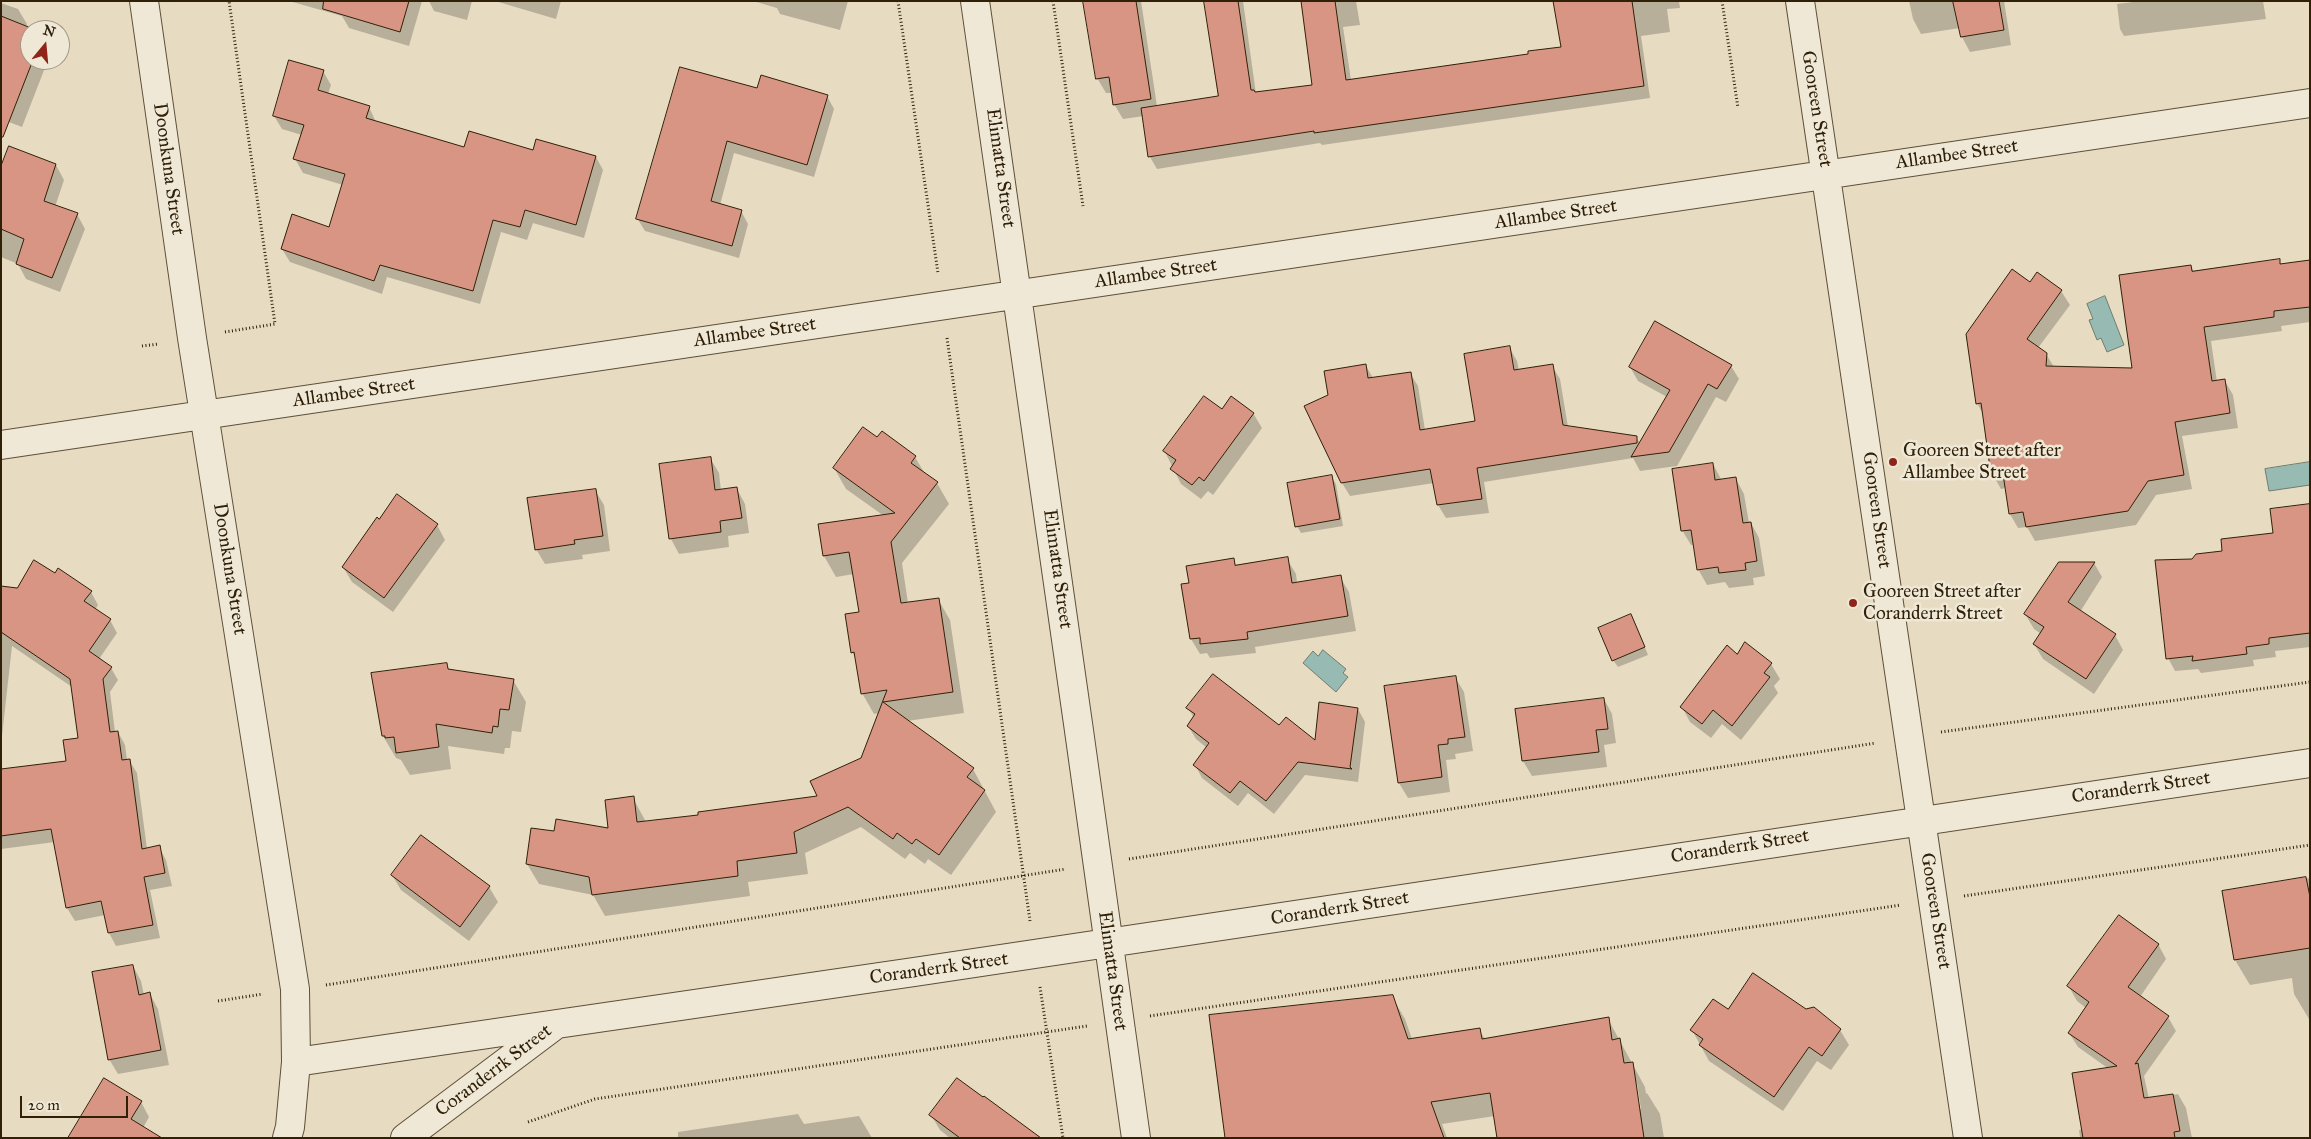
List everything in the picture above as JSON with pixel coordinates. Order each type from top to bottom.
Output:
[{"type":"street","name":"Doonkuna Street","points":[[144,1],[204,415],[295,990],[296,1062],[290,1127],[287,1138]]},
{"type":"street","name":"Elimatta Street","points":[[975,1],[1136,1138]]},
{"type":"street","name":"Gooreen Street","points":[[1800,1],[1968,1138]]},
{"type":"street","name":"Allambee Street","points":[[1,446],[2310,103]]},
{"type":"street","name":"Coranderrk Street","points":[[405,1138],[557,1024],[1036,955],[1921,819],[2310,763]]},
{"type":"street","points":[[296,1062],[557,1024]]},
{"type":"path","points":[[229,1],[275,324]]},
{"type":"path","points":[[898,1],[1063,1138]]},
{"type":"path","points":[[1053,1],[1084,206]]},
{"type":"path","points":[[1722,1],[1738,108]]},
{"type":"path","points":[[218,1001],[1985,725],[2310,682]]},
{"type":"path","points":[[528,1122],[595,1098],[2310,845]]},
{"type":"water","points":[[2105,296],[2124,345],[2107,352],[2101,338],[2097,340],[2089,320],[2093,319],[2087,304]]},
{"type":"water","points":[[2310,462],[2310,485],[2269,491],[2265,469]]},
{"type":"water","points":[[1323,650],[1346,669],[1343,673],[1348,677],[1336,692],[1303,663],[1313,651],[1318,656]]},
{"type":"building","points":[[324,1],[409,1],[400,32],[323,9]]},
{"type":"building","points":[[1083,1],[1136,1],[1151,99],[1113,105],[1109,77],[1096,79]]},
{"type":"building","points":[[1204,1],[1238,1],[1251,90],[1255,92],[1312,85],[1301,1],[1335,1],[1346,80],[1528,54],[1528,51],[1561,47],[1553,1],[1632,1],[1644,86],[1314,133],[1314,131],[1148,157],[1141,108],[1218,96]]},
{"type":"building","points":[[1953,1],[1999,1],[2004,30],[1961,37]]},
{"type":"building","points":[[1,16],[20,24],[20,70],[29,70],[3,137],[1,137]]},
{"type":"building","points":[[289,60],[324,70],[318,90],[370,106],[366,118],[464,147],[469,131],[533,150],[536,139],[596,156],[576,225],[525,210],[520,227],[493,220],[473,291],[380,265],[374,281],[281,249],[292,214],[329,227],[345,174],[293,159],[304,125],[273,116]]},
{"type":"building","points":[[680,67],[757,88],[761,75],[828,95],[807,165],[727,141],[711,201],[742,210],[732,246],[636,219]]},
{"type":"building","points":[[9,146],[56,164],[44,201],[78,213],[52,278],[16,264],[24,239],[1,229],[1,166]]},
{"type":"building","points":[[2280,259],[2280,264],[2310,260],[2310,307],[2274,311],[2274,317],[2204,327],[2212,381],[2225,379],[2230,413],[2175,422],[2184,475],[2148,481],[2128,511],[2026,527],[2023,512],[2009,514],[2003,474],[1991,475],[1981,403],[1976,404],[1966,334],[2012,269],[2030,282],[2037,272],[2062,290],[2027,339],[2047,353],[2046,366],[2132,368],[2119,275],[2191,265],[2192,271]]},
{"type":"building","points":[[1655,321],[1732,365],[1717,389],[1708,384],[1669,452],[1631,457],[1670,390],[1629,367]]},
{"type":"building","points":[[1510,346],[1514,370],[1553,364],[1563,425],[1637,436],[1637,443],[1477,468],[1482,499],[1437,505],[1430,469],[1341,483],[1304,406],[1328,395],[1324,371],[1366,364],[1368,378],[1411,372],[1420,430],[1475,421],[1464,354]]},
{"type":"building","points":[[1204,396],[1222,409],[1231,396],[1254,413],[1204,481],[1199,477],[1192,485],[1170,469],[1176,460],[1163,451]]},
{"type":"building","points":[[863,427],[877,437],[882,431],[916,456],[911,463],[938,482],[891,542],[901,603],[939,598],[953,692],[883,702],[974,768],[967,777],[985,790],[939,855],[916,839],[912,844],[897,833],[893,839],[848,807],[794,832],[797,853],[737,861],[738,876],[592,895],[589,877],[526,864],[531,828],[554,831],[556,819],[608,828],[605,800],[634,796],[637,822],[698,815],[698,812],[817,796],[810,781],[861,758],[887,690],[861,694],[854,652],[851,653],[845,614],[859,612],[849,552],[823,556],[818,524],[895,513],[833,468]]},
{"type":"building","points":[[711,457],[715,490],[737,487],[742,518],[720,521],[721,532],[669,539],[659,464]]},
{"type":"building","points":[[1713,463],[1715,480],[1736,477],[1743,523],[1751,522],[1757,561],[1745,563],[1746,570],[1719,573],[1718,567],[1697,570],[1691,530],[1681,531],[1672,469]]},
{"type":"building","points":[[1332,475],[1340,519],[1295,527],[1287,483]]},
{"type":"building","points":[[596,489],[603,536],[574,540],[575,544],[535,550],[527,498]]},
{"type":"building","points":[[397,494],[438,524],[384,598],[342,567],[377,517],[379,519]]},
{"type":"building","points":[[2310,504],[2310,633],[2269,638],[2269,644],[2246,647],[2247,654],[2192,661],[2193,656],[2166,659],[2155,560],[2192,559],[2196,554],[2222,551],[2221,539],[2273,533],[2270,509]]},
{"type":"building","points":[[1288,557],[1292,583],[1341,575],[1348,616],[1247,632],[1248,639],[1200,644],[1200,638],[1190,639],[1181,584],[1189,583],[1186,566],[1234,558],[1235,565]]},
{"type":"building","points":[[34,560],[55,573],[58,568],[92,591],[84,601],[111,619],[89,651],[112,667],[103,679],[110,732],[118,731],[122,760],[130,759],[142,849],[160,845],[165,873],[144,877],[153,925],[108,933],[101,901],[66,908],[51,829],[1,836],[1,769],[66,761],[63,740],[78,738],[70,679],[1,632],[1,586],[17,588]]},
{"type":"building","points":[[2059,562],[2095,562],[2068,602],[2116,634],[2086,679],[2033,644],[2044,627],[2024,614]]},
{"type":"building","points":[[1631,614],[1645,647],[1612,661],[1598,628]]},
{"type":"building","points":[[1745,642],[1772,663],[1764,673],[1770,677],[1732,726],[1713,710],[1702,724],[1680,707],[1727,645],[1737,654]]},
{"type":"building","points":[[447,663],[448,669],[514,679],[509,710],[500,709],[498,727],[493,726],[492,733],[436,724],[439,747],[396,753],[394,737],[385,738],[385,736],[382,736],[371,673]]},
{"type":"building","points":[[1213,674],[1279,725],[1286,717],[1315,740],[1319,702],[1358,708],[1350,767],[1352,769],[1298,762],[1266,801],[1240,781],[1230,793],[1193,765],[1209,743],[1187,726],[1195,714],[1186,708]]},
{"type":"building","points":[[1456,676],[1465,737],[1448,739],[1448,744],[1438,745],[1442,777],[1398,783],[1384,686]]},
{"type":"building","points":[[1604,698],[1608,729],[1596,730],[1599,752],[1522,761],[1515,709]]},
{"type":"building","points":[[421,835],[490,886],[460,927],[391,875]]},
{"type":"building","points":[[2306,877],[2310,897],[2310,948],[2234,960],[2222,891]]},
{"type":"building","points":[[2119,915],[2159,944],[2128,987],[2169,1016],[2135,1064],[2138,1063],[2144,1098],[2173,1094],[2180,1131],[2174,1132],[2175,1138],[2083,1138],[2072,1073],[2117,1066],[2068,1033],[2089,1002],[2067,986]]},
{"type":"building","points":[[133,965],[139,995],[150,992],[161,1050],[108,1060],[92,972]]},
{"type":"building","points":[[1753,973],[1806,1009],[1814,1007],[1841,1029],[1822,1056],[1809,1047],[1774,1097],[1699,1045],[1703,1039],[1690,1030],[1713,999],[1728,1009]]},
{"type":"building","points":[[1393,995],[1408,1039],[1480,1028],[1482,1039],[1609,1017],[1612,1040],[1620,1038],[1624,1063],[1633,1062],[1644,1138],[1497,1138],[1490,1093],[1431,1102],[1444,1138],[1225,1138],[1209,1015]]},
{"type":"building","points":[[104,1078],[142,1101],[131,1119],[162,1138],[68,1138]]},
{"type":"building","points":[[957,1078],[1041,1138],[960,1138],[929,1115]]},
{"type":"place","name":"Gooreen Street after Allambee Street","points":[[1893,462]]},
{"type":"place","name":"Gooreen Street after Coranderrk Street","points":[[1853,603]]}]
